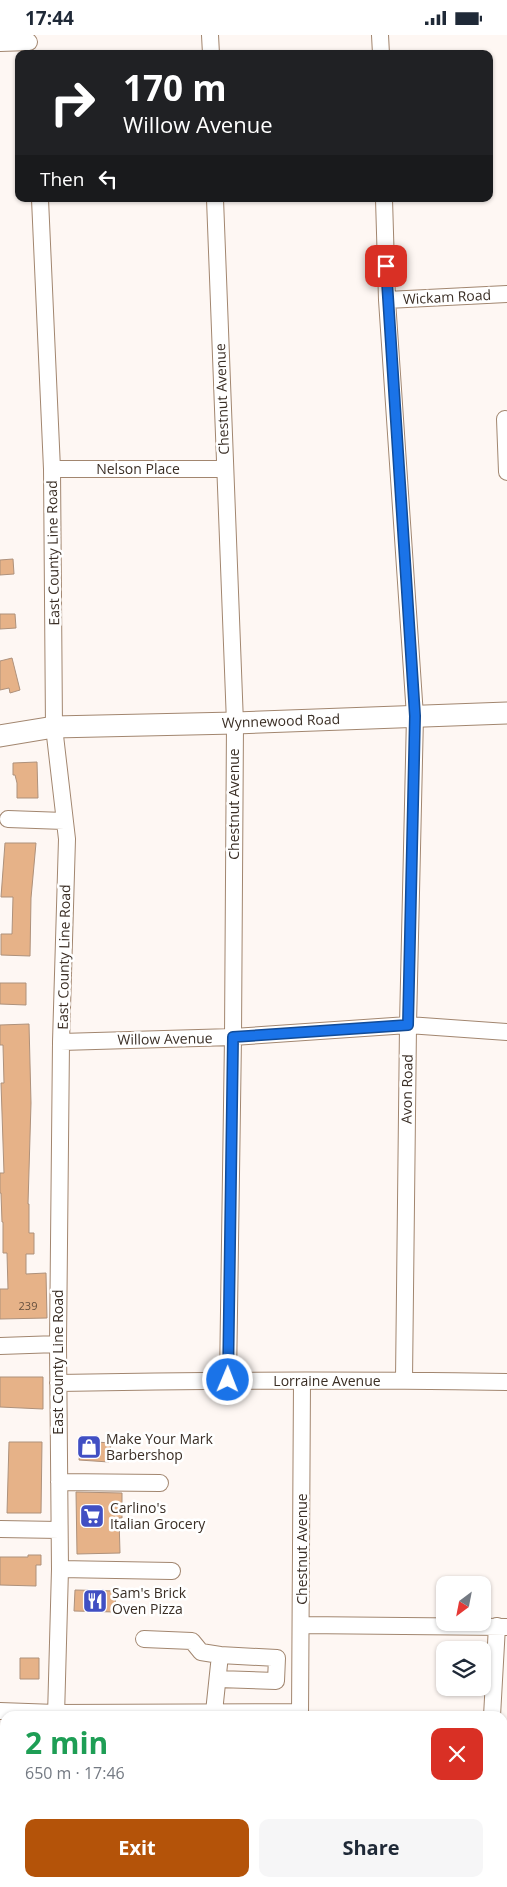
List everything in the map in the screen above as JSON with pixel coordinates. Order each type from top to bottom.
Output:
[{"type":"main road","name":"Wynnewood Road","points":[[0,736],[54,727],[235,723],[507,713]]},
{"type":"street","points":[[210,35],[211,50]]},
{"type":"street","points":[[380,35],[380,50]]},
{"type":"street","points":[[0,43],[29,43]]},
{"type":"street","name":"East County Line Road","points":[[40,202],[52,469],[54,727],[67,839],[61,1041],[58,1344],[60,1569],[56,1711]]},
{"type":"street","name":"Chestnut Avenue","points":[[216,202],[224,469],[235,723],[228,1380]]},
{"type":"street","name":"Avon Road","points":[[384,202],[387,300],[415,716],[408,1025],[404,1380]]},
{"type":"street","name":"Wickam Road","points":[[387,300],[507,294]]},
{"type":"street","points":[[505,419],[507,472]]},
{"type":"street","name":"Nelson Place","points":[[52,469],[224,469]]},
{"type":"street","points":[[8,819],[64,821]]},
{"type":"street","name":"Willow Avenue","points":[[61,1041],[233,1037],[408,1025],[507,1032]]},
{"type":"street","points":[[0,1346],[58,1344]]},
{"type":"street","name":"Lorraine Avenue","points":[[58,1383],[228,1380],[507,1382]]},
{"type":"street","name":"Chestnut Avenue","points":[[300,1711],[302,1382]]},
{"type":"street","points":[[59,1482],[160,1483]]},
{"type":"street","points":[[0,1529],[59,1530]]},
{"type":"street","points":[[60,1569],[172,1571]]},
{"type":"street","points":[[301,1625],[502,1626],[493,1711]]},
{"type":"street","points":[[144,1639],[192,1641],[202,1652],[220,1655],[277,1658],[276,1681],[218,1679]]},
{"type":"street","points":[[214,1711],[220,1655]]},
{"type":"street","points":[[276,1669],[300,1668]]},
{"type":"building","points":[[13,559],[14,574],[0,575],[0,560]]},
{"type":"building","points":[[0,614],[15,614],[16,628],[0,629]]},
{"type":"building","points":[[12,658],[20,690],[10,693],[9,688],[0,690],[0,661]]},
{"type":"building","points":[[37,762],[38,798],[17,798],[17,783],[15,775],[13,775],[13,763]]},
{"type":"building","points":[[5,843],[36,843],[31,898],[30,956],[1,955],[1,934],[12,934],[13,897],[1,897]]},
{"type":"building","points":[[0,983],[26,983],[26,1005],[0,1004]]},
{"type":"building","points":[[29,1024],[31,1103],[28,1204],[29,1233],[34,1233],[34,1254],[26,1254],[26,1274],[46,1273],[47,1318],[0,1319],[0,1289],[8,1289],[7,1253],[3,1253],[3,1222],[0,1193],[0,1173],[4,1173],[1,1083],[4,1083],[3,1045],[0,1045],[0,1025]]},
{"type":"building","points":[[0,1377],[43,1377],[43,1409],[0,1407]]},
{"type":"building","points":[[81,1441],[111,1443],[109,1462],[79,1460]]},
{"type":"building","points":[[9,1442],[42,1442],[41,1513],[7,1513]]},
{"type":"building","points":[[76,1492],[122,1493],[122,1518],[119,1518],[120,1553],[77,1554]]},
{"type":"building","points":[[28,1555],[41,1555],[41,1565],[36,1565],[36,1586],[0,1585],[0,1557],[28,1557]]},
{"type":"building","name":"Sam's Brick Oven Pizza","points":[[75,1590],[116,1591],[115,1612],[74,1611]]},
{"type":"building","points":[[20,1658],[39,1658],[39,1679],[20,1679]]},
{"type":"place","name":"Make Your Mark Barbershop","points":[[89,1447]]},
{"type":"place","name":"Carlino's Italian Grocery","points":[[92,1516]]},
{"type":"place","name":"Sam's Brick Oven Pizza","points":[[95,1601]]},
{"type":"route","points":[[228,1380],[233,1037],[408,1025],[415,716],[386,266]]}]
